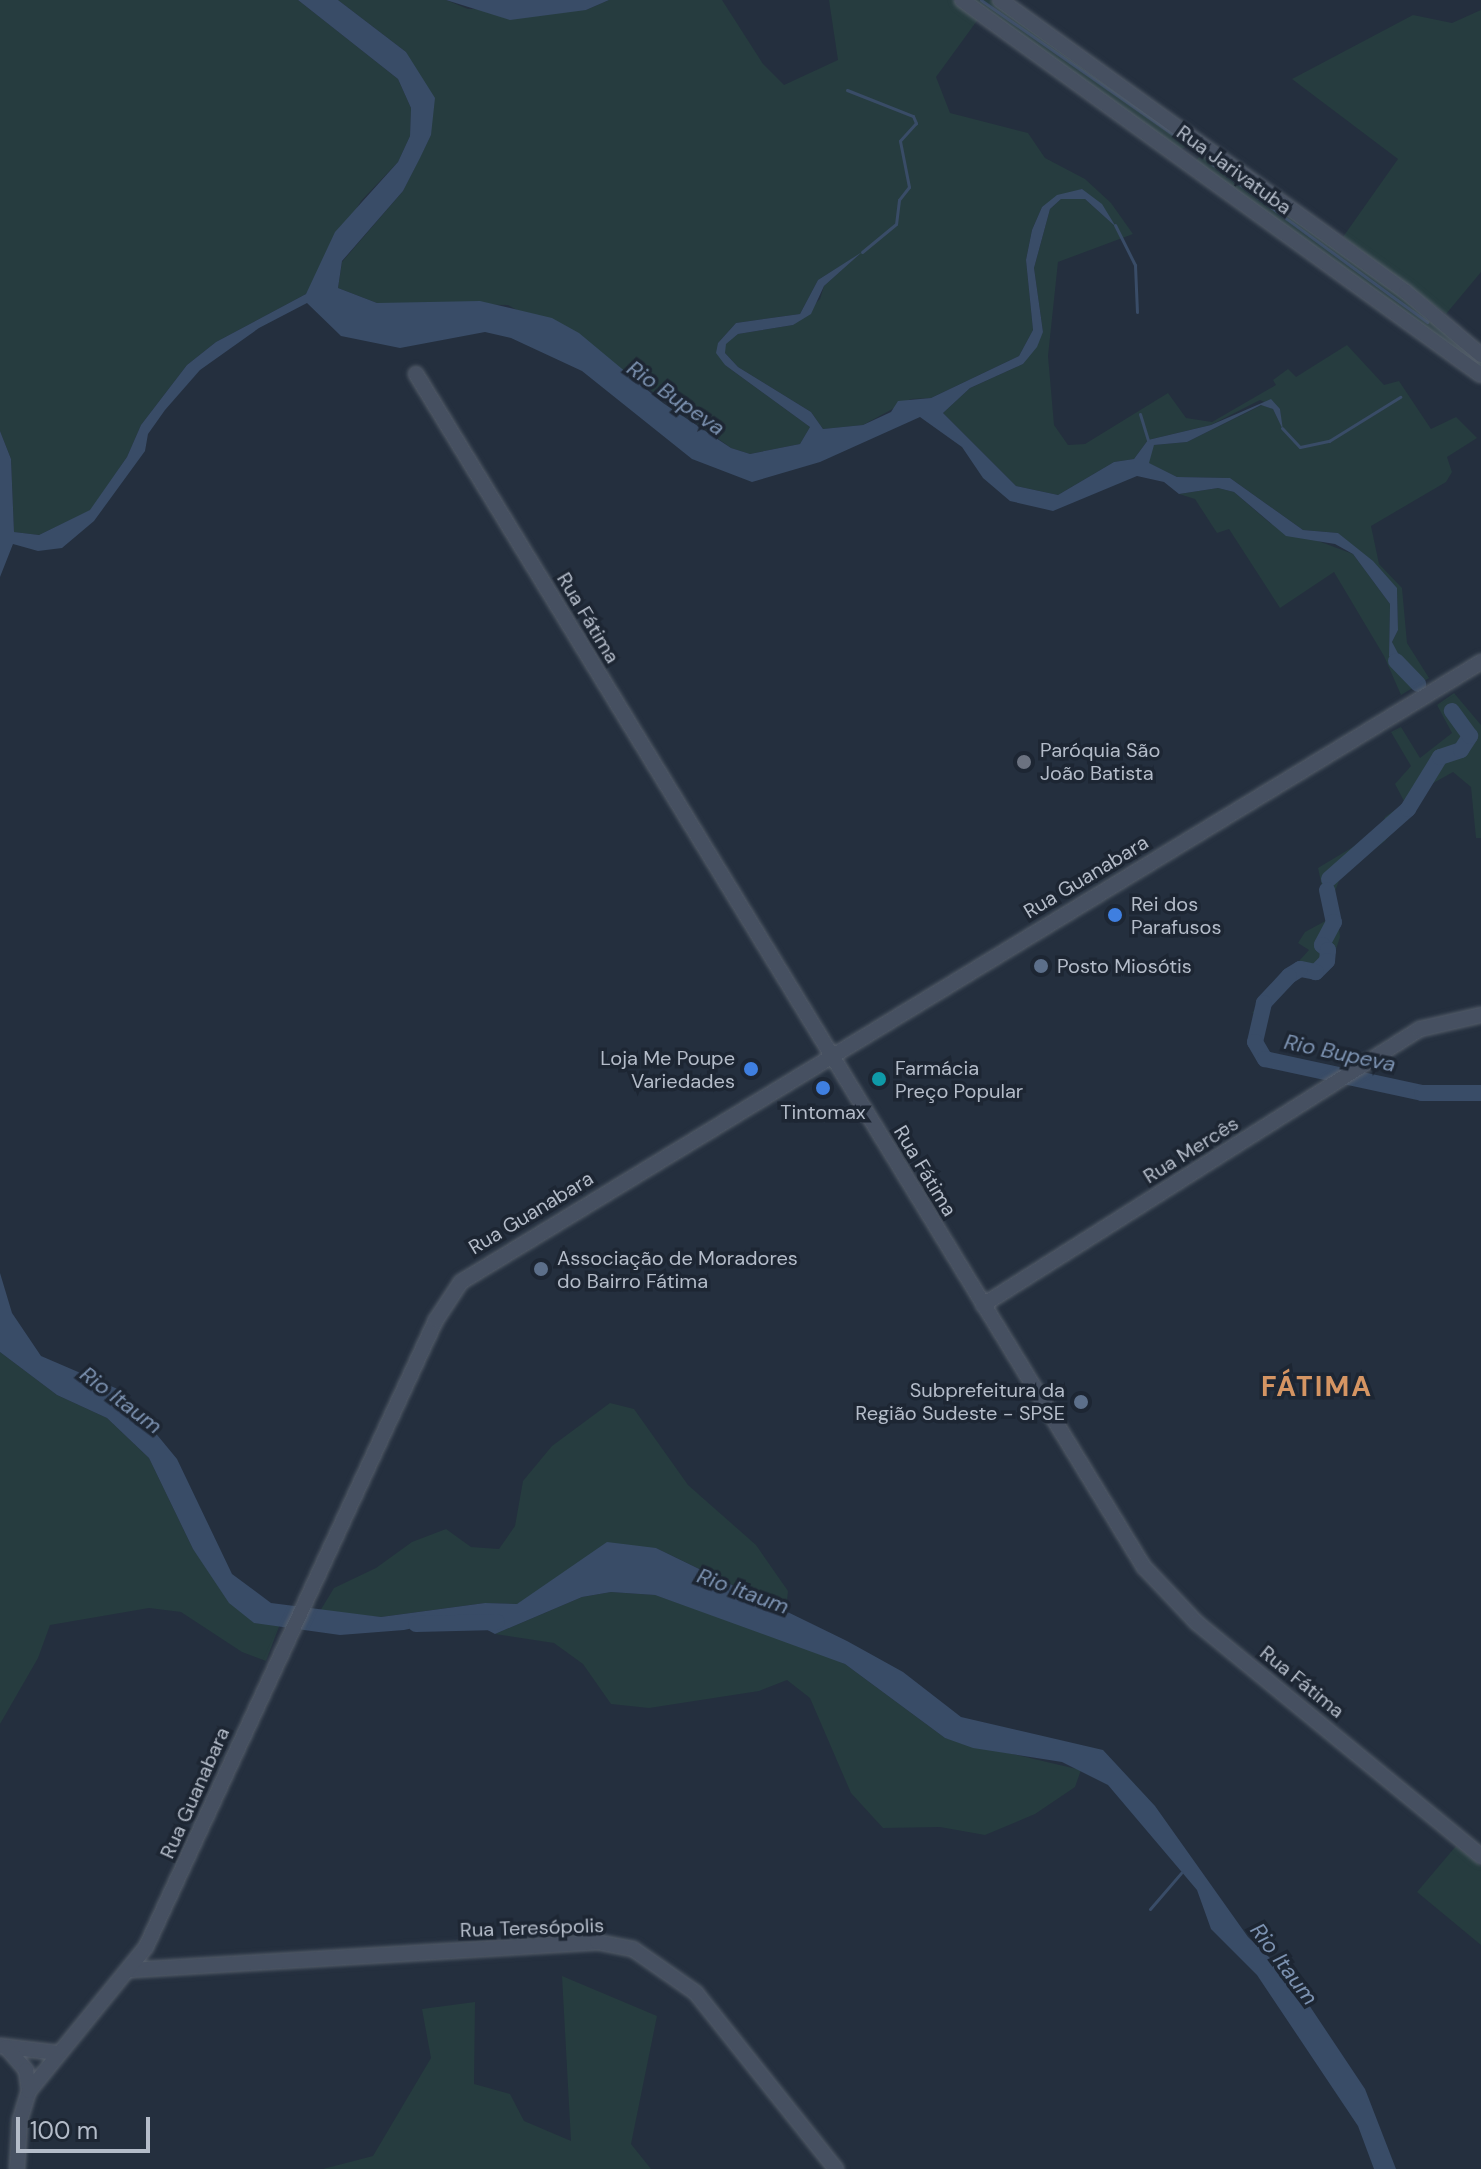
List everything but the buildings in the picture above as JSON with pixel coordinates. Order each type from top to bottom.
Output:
[{"type":"main road","name":"Rua Jarivatuba","points":[[962,0],[1481,375]]},
{"type":"main road","name":"Rua Jarivatuba","points":[[1000,0],[1406,292],[1481,355]]},
{"type":"main road","name":"Rua Fátima","points":[[416,374],[983,1305],[1161,1589],[1481,1856]]},
{"type":"main road","name":"Rua Guanabara","points":[[17,2169],[20,2120],[29,2091],[131,1970],[154,1931],[287,1635],[436,1320],[461,1282],[1481,662]]},
{"type":"main road","name":"Rua Mercês","points":[[983,1305],[1420,1029],[1481,1015]]},
{"type":"main road","name":"Rua Teresópolis","points":[[131,1970],[597,1942],[633,1949],[696,1993],[836,2169]]},
{"type":"main road","points":[[3,2047],[58,2053]]},
{"type":"main road","points":[[3,2047],[26,2070],[29,2091]]},
{"type":"green space","points":[[0,0],[298,0],[398,79],[411,108],[410,136],[398,162],[361,201],[306,294],[216,342],[187,365],[141,425],[127,457],[91,510],[39,535],[14,532],[11,459],[0,431]]},
{"type":"green space","points":[[338,0],[446,0],[468,9],[586,10],[609,0],[722,0],[763,64],[784,85],[838,60],[829,0],[953,0],[979,18],[936,77],[950,113],[1028,133],[1045,158],[1085,179],[1111,203],[1133,234],[1058,262],[1048,356],[1054,425],[1068,445],[1085,444],[1168,393],[1186,418],[1212,422],[1276,385],[1273,380],[1288,369],[1296,377],[1347,345],[1384,385],[1399,381],[1431,429],[1456,417],[1477,438],[1447,457],[1452,472],[1446,482],[1371,526],[1379,564],[1402,588],[1407,643],[1429,678],[1401,695],[1384,656],[1334,572],[1280,608],[1229,529],[1217,533],[1195,499],[1179,494],[1218,488],[1234,492],[1270,523],[1353,554],[1390,604],[1389,656],[1406,664],[1395,655],[1392,642],[1398,630],[1397,588],[1338,533],[1303,530],[1230,478],[1177,477],[1148,463],[1148,450],[1154,445],[1187,442],[1262,405],[1273,409],[1282,427],[1280,409],[1260,400],[1211,425],[1148,440],[1134,459],[1114,462],[1058,495],[1016,486],[943,413],[970,388],[1023,364],[1043,332],[1034,268],[1050,209],[1061,199],[1085,199],[1112,223],[1082,189],[1042,207],[1032,230],[1026,260],[1033,330],[1019,356],[931,398],[911,399],[863,425],[823,429],[811,412],[738,367],[725,353],[725,344],[738,334],[793,325],[820,299],[824,286],[858,255],[818,280],[800,314],[736,323],[718,343],[725,365],[810,427],[800,444],[750,454],[731,448],[625,372],[508,305],[377,303],[338,288],[342,262],[403,191],[431,135],[406,52]]},
{"type":"green space","points":[[969,0],[991,0],[1183,137],[1187,146],[1180,150]]},
{"type":"green space","points":[[1481,10],[1481,272],[1446,314],[1343,237],[1398,159],[1292,79],[1413,15],[1452,23]]},
{"type":"green space","points":[[1202,153],[1398,294],[1481,362],[1481,369],[1196,161]]},
{"type":"green space","points":[[1454,693],[1481,725],[1481,838],[1476,838],[1471,787],[1453,772],[1428,786],[1385,841],[1342,873],[1335,891],[1340,937],[1330,967],[1319,974],[1297,975],[1264,1014],[1252,1013],[1309,950],[1298,943],[1305,932],[1329,919],[1318,868],[1381,830],[1385,817],[1405,803],[1395,784],[1411,766],[1391,732],[1401,727],[1420,758],[1452,733],[1437,705]]},
{"type":"green space","points":[[0,1352],[57,1395],[107,1418],[149,1458],[193,1549],[254,1623],[280,1624],[266,1661],[242,1652],[181,1612],[149,1608],[50,1625],[38,1658],[0,1724]]},
{"type":"green space","points":[[610,1403],[634,1409],[688,1485],[756,1545],[788,1591],[786,1611],[656,1548],[517,1604],[485,1603],[381,1617],[320,1611],[334,1588],[376,1568],[412,1542],[446,1529],[471,1547],[499,1549],[515,1526],[523,1481],[552,1446]]},
{"type":"green space","points":[[611,1592],[655,1595],[801,1645],[845,1664],[945,1738],[1081,1770],[1075,1787],[1035,1814],[985,1835],[940,1827],[883,1828],[851,1793],[810,1698],[787,1680],[759,1691],[649,1708],[611,1704],[583,1664],[554,1643],[495,1634],[582,1597]]},
{"type":"green space","points":[[1456,1846],[1481,1866],[1481,1945],[1417,1892]]},
{"type":"green space","points":[[562,1976],[657,2016],[631,2144],[651,2169],[323,2169],[373,2156],[431,2058],[422,2009],[475,2002],[474,2084],[510,2094],[524,2121],[571,2141]]},
{"type":"water","points":[[298,0],[338,0],[406,52],[435,98],[431,135],[420,158],[403,191],[342,261],[338,288],[377,303],[480,301],[552,318],[579,333],[663,403],[731,448],[750,454],[800,444],[810,427],[725,365],[716,353],[718,343],[736,323],[800,314],[818,280],[862,252],[824,286],[811,314],[793,325],[738,334],[726,344],[725,353],[738,367],[811,412],[823,429],[863,425],[891,412],[898,401],[931,398],[1019,356],[1033,330],[1026,260],[1032,230],[1042,207],[1057,195],[1082,189],[1102,204],[1116,227],[1085,199],[1061,199],[1050,209],[1034,268],[1043,332],[1037,347],[1023,364],[970,388],[943,413],[1016,486],[1058,495],[1114,462],[1134,459],[1148,440],[1211,425],[1271,399],[1280,409],[1283,430],[1273,409],[1261,405],[1187,442],[1154,445],[1149,463],[1177,477],[1230,478],[1303,530],[1338,533],[1373,561],[1397,588],[1398,630],[1392,642],[1410,676],[1389,656],[1390,604],[1353,554],[1335,544],[1286,536],[1234,492],[1218,488],[1179,494],[1164,482],[1137,476],[1053,511],[1010,501],[983,478],[962,447],[920,417],[820,462],[752,482],[692,459],[582,371],[511,338],[485,332],[400,348],[341,336],[307,303],[259,328],[200,370],[148,434],[145,451],[94,521],[62,548],[38,551],[13,544],[0,577],[0,431],[11,459],[14,532],[39,535],[90,510],[127,457],[141,425],[187,365],[216,342],[306,294],[335,232],[398,162],[410,136],[411,108],[398,79]]},
{"type":"water","points":[[446,0],[609,0],[586,10],[510,20]]},
{"type":"water","points":[[0,1273],[12,1313],[41,1356],[120,1390],[177,1459],[232,1574],[271,1603],[381,1617],[485,1603],[517,1604],[607,1542],[656,1548],[847,1641],[903,1672],[961,1717],[1103,1750],[1155,1806],[1248,1937],[1291,1978],[1365,2089],[1396,2169],[1374,2169],[1358,2126],[1257,1975],[1211,1929],[1197,1890],[1108,1785],[1062,1762],[973,1748],[945,1738],[845,1664],[655,1595],[611,1592],[582,1597],[495,1634],[463,1617],[404,1630],[340,1635],[254,1623],[229,1603],[193,1549],[149,1458],[107,1418],[57,1395],[0,1352]]},
{"type":"waterway","points":[[981,0],[1182,141]]},
{"type":"waterway","points":[[847,90],[913,116],[916,123],[900,141],[909,187],[899,200],[896,224],[862,252]]},
{"type":"waterway","points":[[1212,164],[1427,322]]},
{"type":"waterway","points":[[1115,225],[1135,265],[1137,312]]},
{"type":"waterway","points":[[1282,428],[1300,447],[1329,441],[1400,397]]},
{"type":"waterway","points":[[1140,414],[1148,440]]},
{"type":"waterway","name":"Rio Bupeva","points":[[1396,661],[1418,684]]},
{"type":"waterway","name":"Rio Bupeva","points":[[1329,879],[1408,809],[1440,757],[1461,750],[1470,736],[1452,711]]},
{"type":"waterway","name":"Rio Bupeva","points":[[1327,890],[1334,922],[1322,945],[1328,950],[1327,961],[1316,972],[1300,969],[1289,976],[1264,1003],[1255,1042],[1265,1059],[1422,1093],[1481,1093]]},
{"type":"waterway","name":"Rio Itaum","points":[[416,1624],[497,1622]]},
{"type":"waterway","points":[[1150,1909],[1181,1873]]},
{"type":"place","name":"Paróquia São João Batista","points":[[1024,762]]},
{"type":"place","name":"Rei dos Parafusos","points":[[1115,915]]},
{"type":"place","name":"Posto Miosótis","points":[[1041,966]]},
{"type":"place","name":"Loja Me Poupe Variedades","points":[[751,1069]]},
{"type":"place","name":"Farmácia Preço Popular","points":[[879,1079]]},
{"type":"place","name":"Tintomax","points":[[823,1088]]},
{"type":"place","name":"Associação de Moradores do Bairro Fátima","points":[[541,1269]]},
{"type":"place","name":"Subprefeitura da Região Sudeste - SPSE","points":[[1081,1402]]},
{"type":"district","name":"FÁTIMA","points":[[1317,1387]]}]
